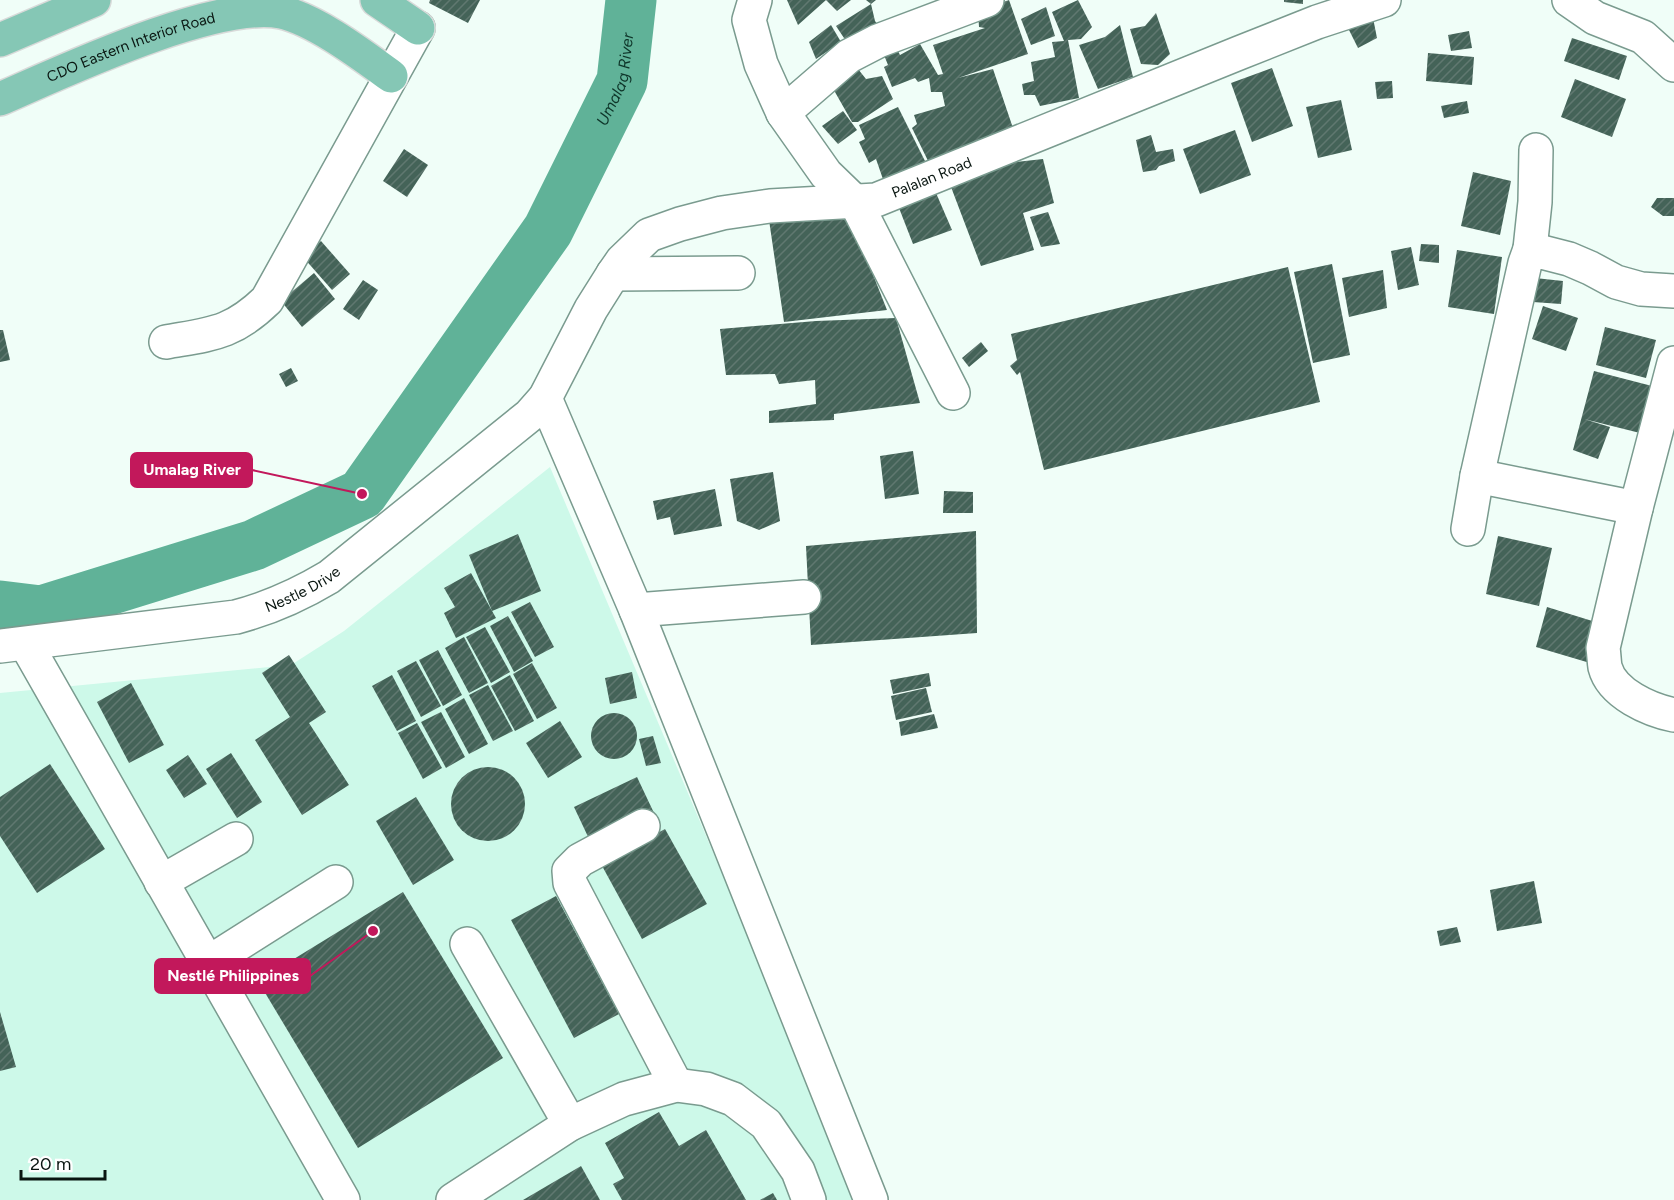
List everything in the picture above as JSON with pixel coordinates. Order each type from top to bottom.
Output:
[{"type":"main road","points":[[0,40],[94,0]]},
{"type":"main road","points":[[377,0],[418,28]]},
{"type":"main road","name":"CDO Eastern Interior Road","points":[[0,99],[152,36],[202,20],[247,11],[281,12],[315,27],[391,76]]},
{"type":"street","points":[[755,0],[749,20],[760,64],[783,113],[826,174],[856,203],[953,393]]},
{"type":"street","points":[[783,113],[849,56],[878,41],[987,0]]},
{"type":"street","name":"Palalan Road","points":[[545,398],[591,309],[613,274],[622,261],[649,235],[722,213],[770,206],[856,203],[876,200],[1317,22],[1384,0]]},
{"type":"street","points":[[1569,0],[1595,18],[1643,37],[1674,65]]},
{"type":"street","points":[[166,342],[221,332],[249,317],[267,300],[418,28]]},
{"type":"street","points":[[1468,529],[1477,476],[1525,262],[1530,249],[1536,150]]},
{"type":"street","points":[[1530,249],[1569,259],[1616,282],[1641,289],[1674,291]]},
{"type":"street","points":[[613,274],[738,273]]},
{"type":"street","points":[[1673,370],[1636,508],[1603,648],[1606,669],[1617,687],[1637,701],[1674,715]]},
{"type":"street","points":[[545,398],[636,610],[861,1170],[871,1200]]},
{"type":"street","name":"Nestle Drive","points":[[13,645],[236,617],[265,609],[298,595],[329,577],[530,415],[545,398]]},
{"type":"street","points":[[1477,476],[1636,508]]},
{"type":"street","points":[[636,610],[804,597]]},
{"type":"street","points":[[13,645],[161,882],[343,1200]]},
{"type":"street","points":[[643,826],[580,860],[569,872],[570,883],[676,1085]]},
{"type":"street","points":[[161,882],[236,839]]},
{"type":"street","points":[[208,963],[336,882]]},
{"type":"street","points":[[467,944],[570,1124]]},
{"type":"street","points":[[453,1200],[570,1124],[624,1099],[676,1085],[706,1089],[732,1099],[766,1124],[798,1171],[809,1200]]},
{"type":"shaded area","points":[[550,467],[847,1169],[858,1200],[0,1200],[0,693],[291,665],[344,631]]},
{"type":"building","points":[[430,0],[480,0],[468,23],[429,3]]},
{"type":"building","points":[[787,0],[826,0],[798,25]]},
{"type":"building","points":[[826,0],[851,0],[837,11]]},
{"type":"building","points":[[1009,0],[1028,54],[958,78],[993,69],[1015,134],[931,167],[912,128],[917,124],[914,115],[945,106],[942,92],[931,92],[929,78],[918,82],[915,78],[892,87],[884,67],[888,65],[884,55],[896,47],[900,55],[920,44],[938,75],[943,74],[933,45],[985,28],[979,27],[978,11]]},
{"type":"building","points":[[1078,0],[1092,27],[1081,39],[1068,40],[1079,98],[1040,106],[1035,95],[1024,95],[1022,84],[1034,81],[1031,62],[1055,57],[1052,42],[1064,41],[1052,12]]},
{"type":"building","points":[[1284,0],[1303,0],[1303,4],[1284,2]]},
{"type":"building","points":[[871,4],[875,21],[883,32],[850,47],[836,26]]},
{"type":"building","points":[[1046,7],[1055,36],[1031,45],[1021,19]]},
{"type":"building","points":[[1156,13],[1170,54],[1158,65],[1141,64],[1130,29],[1145,26]]},
{"type":"building","points":[[1372,13],[1377,38],[1358,48],[1343,18]]},
{"type":"building","points":[[831,25],[841,42],[816,59],[809,42]]},
{"type":"building","points":[[1120,25],[1133,77],[1098,89],[1079,45],[1105,37]]},
{"type":"building","points":[[1469,31],[1472,48],[1451,51],[1448,35]]},
{"type":"building","points":[[1572,38],[1627,56],[1619,80],[1564,61]]},
{"type":"building","points":[[1428,53],[1474,57],[1472,85],[1426,81]]},
{"type":"building","points":[[1272,68],[1293,126],[1252,142],[1231,83]]},
{"type":"building","points":[[858,69],[866,79],[882,76],[893,99],[858,122],[852,122],[827,78]]},
{"type":"building","points":[[1575,79],[1626,99],[1612,137],[1561,117]]},
{"type":"building","points":[[1392,81],[1393,98],[1377,99],[1375,82]]},
{"type":"building","points":[[1341,100],[1352,150],[1318,158],[1306,107]]},
{"type":"building","points":[[1467,101],[1469,113],[1444,118],[1441,106]]},
{"type":"building","points":[[898,107],[927,165],[885,185],[876,159],[869,163],[859,142],[865,139],[859,125]]},
{"type":"building","points":[[843,111],[857,130],[838,144],[822,126]]},
{"type":"building","points":[[1235,130],[1251,175],[1200,194],[1183,149]]},
{"type":"building","points":[[1151,135],[1156,152],[1173,149],[1175,161],[1159,166],[1156,170],[1143,172],[1136,140]]},
{"type":"building","points":[[404,149],[428,165],[407,197],[383,181]]},
{"type":"building","points":[[1043,159],[1054,203],[1023,213],[1034,250],[981,266],[951,187],[1008,163]]},
{"type":"building","points":[[1473,172],[1511,181],[1500,235],[1461,226]]},
{"type":"building","points":[[936,193],[952,230],[913,244],[899,208]]},
{"type":"building","points":[[1657,198],[1674,198],[1674,216],[1663,216],[1651,207]]},
{"type":"building","points":[[1048,212],[1060,244],[1041,247],[1030,217]]},
{"type":"building","points":[[838,217],[853,224],[887,310],[784,322],[769,220]]},
{"type":"building","points":[[321,241],[350,274],[332,290],[303,257]]},
{"type":"building","points":[[1421,244],[1439,245],[1439,263],[1419,261]]},
{"type":"building","points":[[1411,247],[1419,285],[1398,290],[1391,251]]},
{"type":"building","points":[[1457,250],[1502,257],[1494,314],[1448,307]]},
{"type":"building","points":[[1332,264],[1350,355],[1313,363],[1294,272]]},
{"type":"building","points":[[1288,267],[1320,402],[1044,470],[1020,372],[1017,375],[1010,366],[1017,360],[1011,334]]},
{"type":"building","points":[[1383,270],[1387,308],[1349,317],[1342,278]]},
{"type":"building","points":[[314,273],[335,299],[302,327],[281,301]]},
{"type":"building","points":[[1535,278],[1563,281],[1561,304],[1533,302]]},
{"type":"building","points":[[363,280],[378,290],[359,320],[343,309]]},
{"type":"building","points":[[1543,306],[1578,318],[1566,351],[1532,339]]},
{"type":"building","points":[[896,318],[920,403],[834,414],[834,420],[769,423],[769,411],[816,404],[815,380],[779,384],[775,374],[726,375],[720,329],[816,321]]},
{"type":"building","points":[[1605,327],[1656,340],[1646,378],[1596,365]]},
{"type":"building","points":[[0,330],[3,330],[10,360],[0,362]]},
{"type":"building","points":[[981,342],[988,351],[969,367],[962,358]]},
{"type":"building","points":[[291,368],[298,381],[286,387],[279,374]]},
{"type":"building","points":[[1594,371],[1652,386],[1640,433],[1584,419],[1610,427],[1598,459],[1573,450]]},
{"type":"building","points":[[913,451],[919,494],[885,499],[880,456]]},
{"type":"building","points":[[773,472],[780,521],[759,530],[737,521],[730,479]]},
{"type":"building","points":[[715,489],[722,526],[674,535],[670,517],[657,520],[653,501]]},
{"type":"building","points":[[944,491],[973,492],[973,513],[943,513]]},
{"type":"building","points":[[976,531],[977,633],[811,645],[806,546]]},
{"type":"building","points":[[518,534],[541,591],[492,611],[469,555]]},
{"type":"building","points":[[1498,536],[1552,548],[1539,606],[1486,594]]},
{"type":"building","points":[[471,573],[496,618],[456,638],[444,613],[455,607],[444,588]]},
{"type":"building","points":[[530,602],[554,647],[535,657],[511,612]]},
{"type":"building","points":[[1547,607],[1602,624],[1590,663],[1536,647]]},
{"type":"building","points":[[508,616],[533,661],[514,672],[490,626]]},
{"type":"building","points":[[485,627],[510,672],[491,683],[466,637]]},
{"type":"building","points":[[464,637],[488,683],[469,693],[445,648]]},
{"type":"building","points":[[438,650],[462,695],[443,706],[419,660]]},
{"type":"building","points":[[289,655],[326,712],[309,723],[349,785],[302,815],[255,740],[290,717],[262,673]]},
{"type":"building","points":[[416,661],[441,706],[421,717],[397,671]]},
{"type":"building","points":[[532,663],[557,708],[537,719],[513,674]]},
{"type":"building","points":[[632,672],[637,698],[610,704],[605,678]]},
{"type":"building","points":[[929,673],[931,686],[893,694],[890,680]]},
{"type":"building","points":[[392,675],[416,721],[397,731],[372,686]]},
{"type":"building","points":[[510,675],[534,721],[515,731],[491,686]]},
{"type":"building","points":[[131,683],[164,745],[129,763],[97,702]]},
{"type":"building","points":[[488,685],[513,731],[493,741],[469,695]]},
{"type":"building","points":[[926,688],[932,712],[896,720],[891,696]]},
{"type":"building","points":[[464,698],[488,744],[469,754],[445,709]]},
{"type":"building","points":[[441,712],[465,757],[446,768],[421,722]]},
{"type":"building","points":[[614,713],[630,720],[637,736],[630,752],[614,759],[598,752],[591,736],[598,720]]},
{"type":"building","points":[[934,714],[938,728],[901,736],[899,722]]},
{"type":"building","points":[[560,721],[582,757],[548,778],[526,743]]},
{"type":"building","points":[[417,723],[442,768],[423,779],[398,733]]},
{"type":"building","points":[[653,736],[661,763],[646,766],[639,739]]},
{"type":"building","points":[[231,753],[262,802],[237,818],[206,769]]},
{"type":"building","points":[[188,755],[207,784],[184,798],[166,770]]},
{"type":"building","points":[[50,764],[105,849],[37,893],[0,836],[0,797]]},
{"type":"building","points":[[481,767],[495,767],[509,773],[519,783],[525,797],[525,811],[519,825],[509,835],[495,841],[481,841],[467,835],[457,825],[451,811],[451,797],[457,783],[467,773]]},
{"type":"building","points":[[637,777],[654,813],[591,843],[574,807]]},
{"type":"building","points":[[416,797],[454,860],[413,885],[376,821]]},
{"type":"building","points":[[665,829],[707,904],[642,939],[601,864]]},
{"type":"building","points":[[1534,881],[1542,923],[1497,931],[1490,890]]},
{"type":"building","points":[[403,892],[503,1058],[358,1148],[258,981]]},
{"type":"building","points":[[556,896],[619,1014],[574,1038],[511,920]]},
{"type":"building","points":[[1457,927],[1461,942],[1440,946],[1437,931]]},
{"type":"building","points":[[0,1012],[16,1067],[0,1071]]},
{"type":"building","points":[[659,1112],[679,1146],[706,1130],[746,1200],[622,1200],[613,1184],[624,1178],[605,1143]]},
{"type":"building","points":[[581,1166],[600,1200],[523,1200]]},
{"type":"building","points":[[773,1193],[777,1200],[760,1200]]},
{"type":"waterway","name":"Umalag River","points":[[0,606],[41,611],[254,545],[362,494],[548,230],[622,81],[631,0]]},
{"type":"place","name":"Umalag River","points":[[362,494]]},
{"type":"place","name":"Nestlé Philippines","points":[[373,931]]}]
